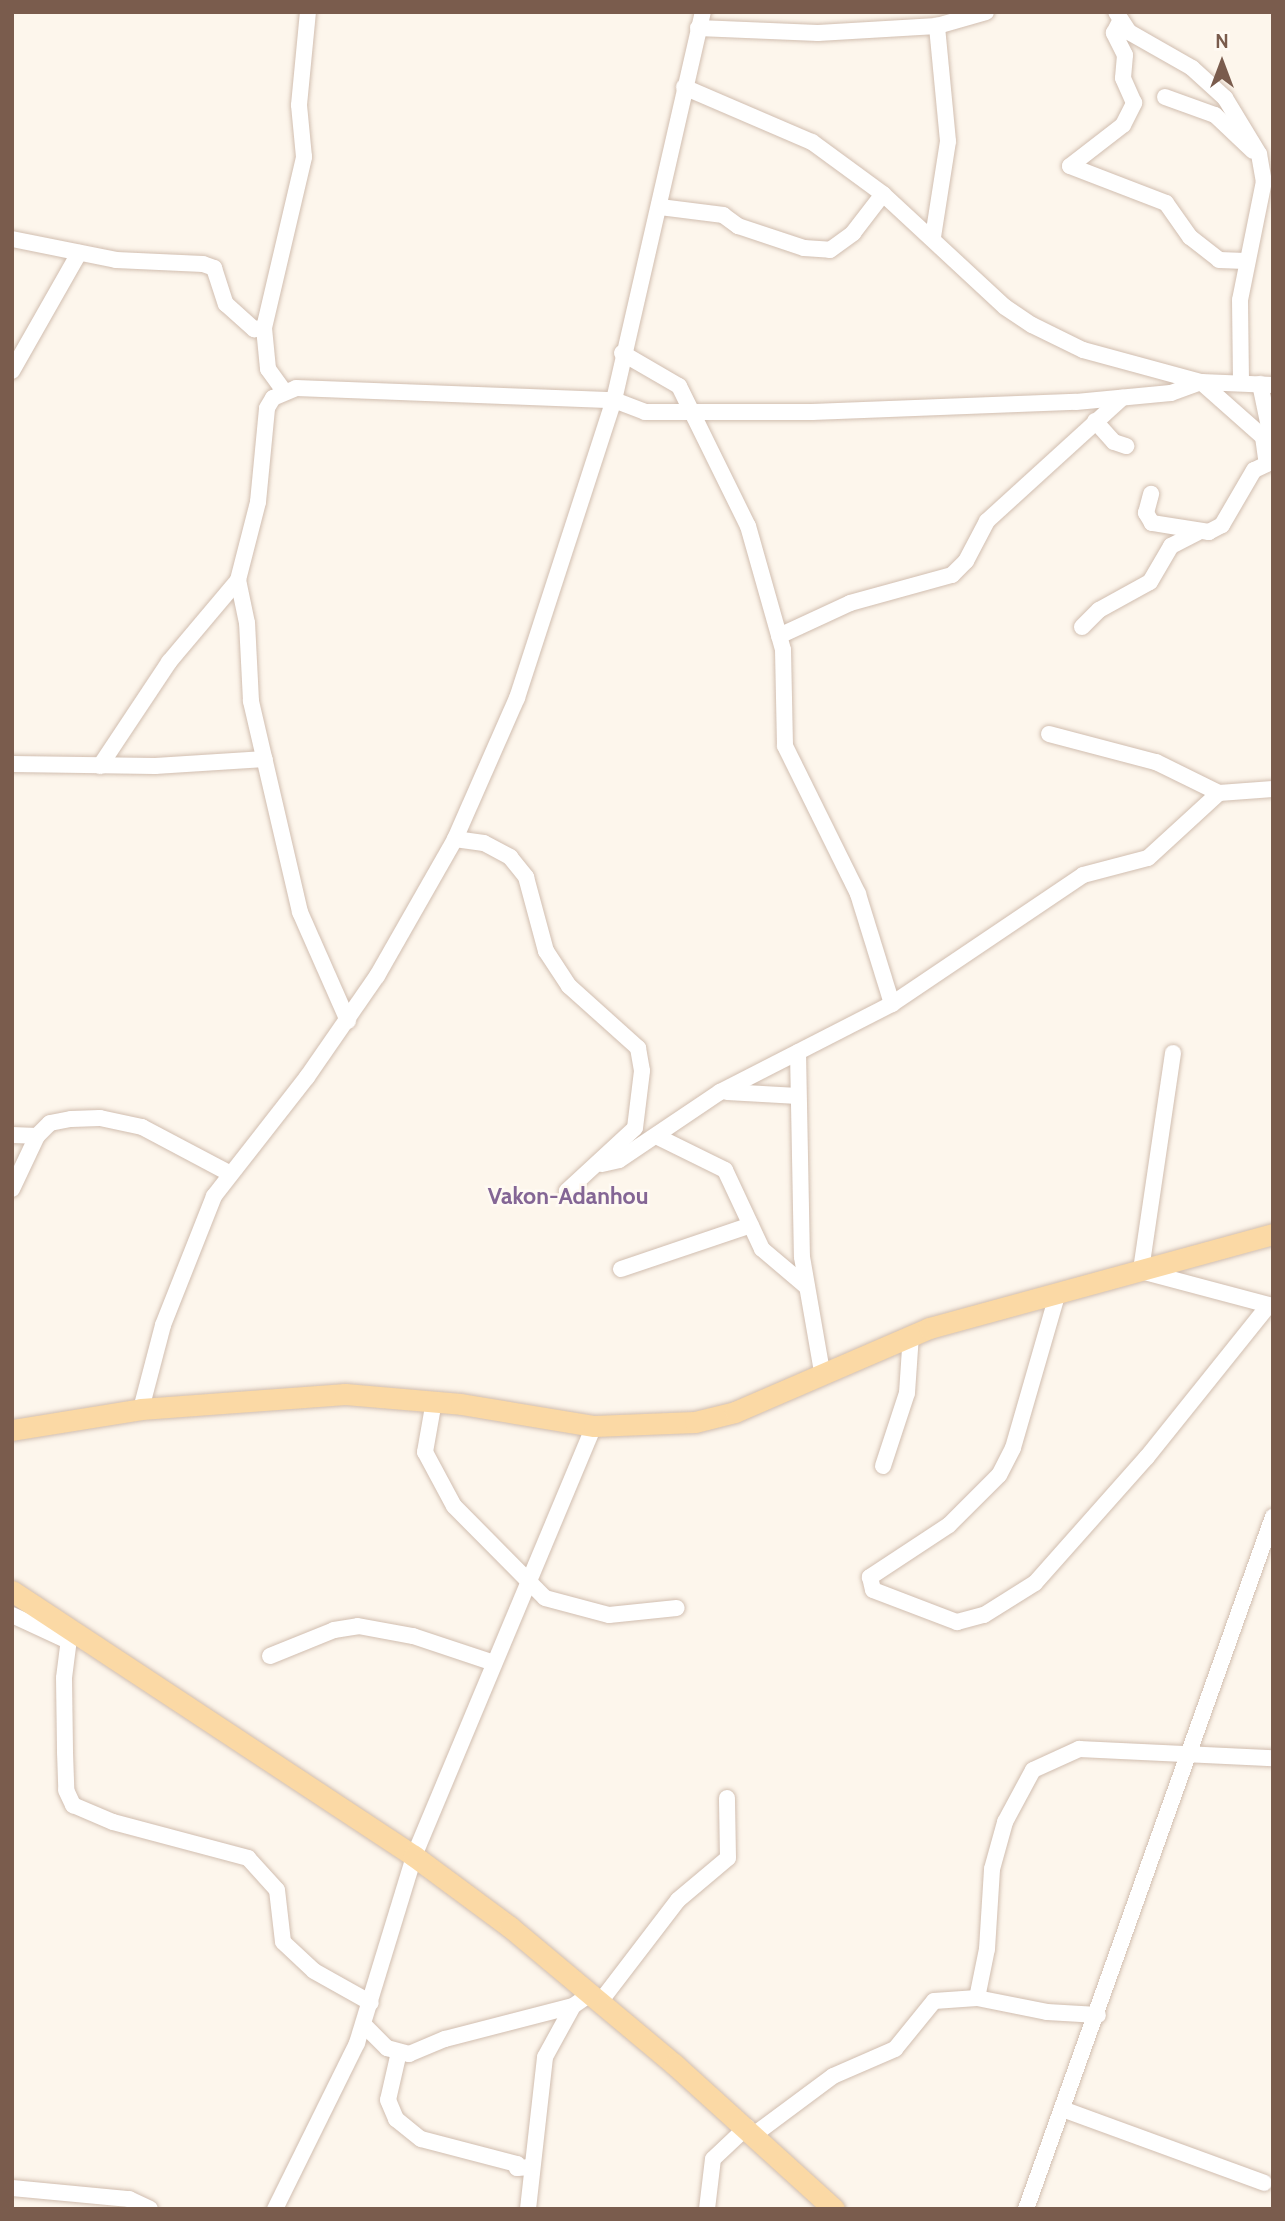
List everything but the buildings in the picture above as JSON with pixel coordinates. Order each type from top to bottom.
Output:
[{"type":"main road","points":[[12,1430],[141,1409],[282,1396],[434,1401],[594,1426],[695,1422],[735,1412],[911,1335],[1273,1234]]},
{"type":"main road","points":[[12,1591],[68,1636],[414,1856],[587,2001],[751,2131],[834,2209]]},
{"type":"street","points":[[284,391],[268,369],[264,328],[304,158],[299,106],[308,12]]},
{"type":"street","points":[[141,1409],[189,1251],[229,1172],[348,1021],[455,839],[522,685],[614,400],[622,353],[660,207],[684,87],[701,20],[818,33],[937,26],[986,12]]},
{"type":"street","points":[[1118,17],[1129,32],[1192,68],[1225,98],[1259,154],[1263,194],[1240,300],[1241,383]]},
{"type":"street","points":[[1118,17],[1114,33],[1125,55],[1123,78],[1134,103],[1123,125],[1070,166],[1129,193],[1166,203],[1190,237],[1219,260],[1247,261]]},
{"type":"street","points":[[933,237],[948,141],[937,26]]},
{"type":"street","points":[[684,87],[797,132],[883,194],[933,237],[1004,307],[1032,326],[1083,350],[1200,382],[1266,384],[1273,446]]},
{"type":"street","points":[[1165,97],[1215,116],[1259,154]]},
{"type":"street","points":[[660,207],[723,215],[738,226],[804,248],[830,250],[853,233],[883,194]]},
{"type":"street","points":[[12,239],[79,253],[214,268],[226,304],[254,329],[264,328]]},
{"type":"street","points":[[12,371],[79,253]]},
{"type":"street","points":[[622,353],[669,378],[748,526],[779,636],[785,746],[858,894],[892,1004]]},
{"type":"street","points":[[100,766],[169,662],[238,580],[258,502],[267,408],[284,391],[614,400],[645,412],[688,412],[1122,398],[1171,393],[1200,382]]},
{"type":"street","points":[[1082,627],[1099,610],[1150,582],[1171,545],[1198,531],[1222,525],[1254,470],[1267,464],[1263,437],[1200,382]]},
{"type":"street","points":[[779,636],[850,603],[952,575],[966,561],[987,521],[1122,398]]},
{"type":"street","points":[[1095,421],[1114,442],[1126,446]]},
{"type":"street","points":[[1151,494],[1146,513],[1152,523],[1198,531]]},
{"type":"street","points":[[238,580],[247,623],[251,701],[299,912],[348,1021]]},
{"type":"street","points":[[1049,734],[1156,762],[1219,793],[1273,789]]},
{"type":"street","points":[[12,764],[100,766],[265,759]]},
{"type":"street","points":[[567,1191],[602,1164],[656,1136],[720,1092],[892,1004],[1083,875],[1148,858],[1219,793]]},
{"type":"street","points":[[455,839],[484,843],[510,857],[526,877],[546,951],[569,986],[638,1048],[640,1116],[602,1164]]},
{"type":"street","points":[[798,1052],[807,1287],[822,1372]]},
{"type":"street","points":[[1058,1292],[1013,1448],[999,1475],[949,1525],[870,1577],[873,1590],[957,1622],[984,1615],[1035,1583],[1147,1457],[1270,1306],[1141,1271],[1173,1054]]},
{"type":"street","points":[[720,1092],[798,1096]]},
{"type":"street","points":[[12,1189],[37,1136],[50,1123],[100,1118],[142,1127],[229,1172]]},
{"type":"street","points":[[12,1135],[37,1136]]},
{"type":"street","points":[[656,1136],[724,1170],[762,1249],[807,1287]]},
{"type":"street","points":[[621,1269],[751,1225]]},
{"type":"street","points":[[883,1466],[906,1393],[911,1335]]},
{"type":"street","points":[[434,1401],[425,1452],[454,1506],[529,1581],[558,1605],[609,1615],[677,1608]]},
{"type":"street","points":[[275,2209],[364,2025],[414,1856],[594,1426]]},
{"type":"street","points":[[1026,2209],[1065,2110],[1186,1752],[1273,1517]]},
{"type":"street","points":[[12,1615],[68,1636],[66,1790],[73,1805],[113,1822],[248,1858],[277,1890],[284,1942],[313,1971],[371,2003]]},
{"type":"street","points":[[270,1656],[334,1630],[359,1626],[413,1636],[494,1663]]},
{"type":"street","points":[[977,1997],[987,1949],[992,1869],[1004,1822],[1033,1770],[1079,1749],[1273,1758]]},
{"type":"street","points":[[528,2209],[545,2057],[587,2001],[678,1900],[728,1858],[727,1798]]},
{"type":"street","points":[[707,2209],[713,2159],[833,2076],[895,2049],[934,2001],[977,1997],[1047,2012],[1098,2015]]},
{"type":"street","points":[[364,2025],[377,2041],[399,2052],[421,2051],[445,2039],[587,2001]]},
{"type":"street","points":[[399,2052],[388,2100],[396,2119],[421,2140],[517,2164],[517,2168],[531,2167]]},
{"type":"street","points":[[1065,2110],[1264,2183]]},
{"type":"street","points":[[12,2188],[129,2199],[150,2209]]},
{"type":"district","name":"Vakon-Adanhou","points":[[568,1196]]}]
